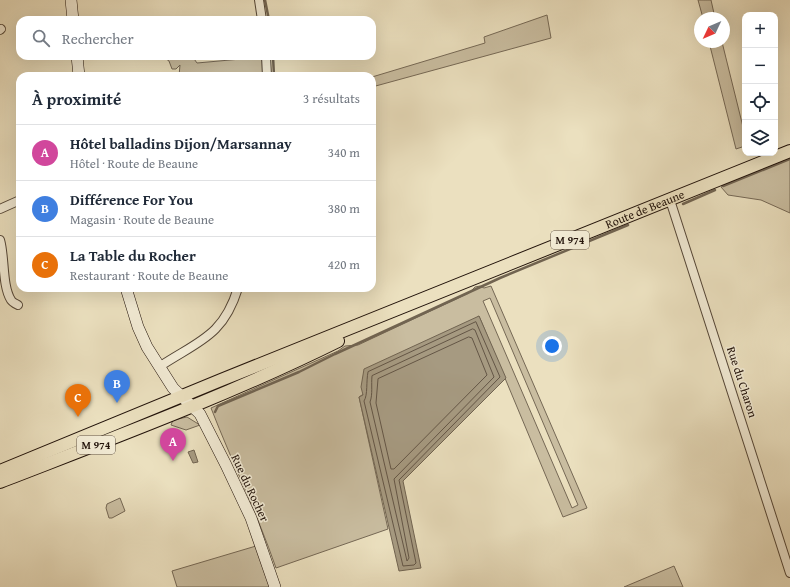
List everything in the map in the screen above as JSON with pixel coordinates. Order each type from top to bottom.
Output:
[{"type":"main road","points":[[71,0],[73,16]]},
{"type":"main road","points":[[77,60],[79,72]]},
{"type":"main road","name":"Route de Beaune","points":[[412,304],[790,151]]},
{"type":"main road","name":"Rue du Rocher","points":[[127,292],[138,327],[159,367],[173,388],[201,417],[252,518],[275,587]]},
{"type":"main road","name":"M 974","points":[[0,471],[412,304]]},
{"type":"main road","name":"M 974","points":[[0,482],[191,406],[304,357],[412,304]]},
{"type":"street","points":[[259,0],[261,16]]},
{"type":"street","points":[[266,60],[267,72]]},
{"type":"street","name":"Rue du Charon","points":[[670,200],[790,573]]},
{"type":"street","points":[[0,209],[16,202]]},
{"type":"street","points":[[0,240],[4,252],[5,280],[10,300],[18,305]]},
{"type":"street","points":[[159,367],[210,335],[220,326],[228,316],[237,292]]},
{"type":"shaded area","points":[[698,0],[711,0],[714,12],[701,12]]},
{"type":"shaded area","points":[[547,15],[551,38],[376,86],[376,76],[485,43],[484,37]]},
{"type":"shaded area","points":[[711,48],[723,48],[742,123],[742,147],[736,149]]},
{"type":"shaded area","points":[[168,60],[195,60],[197,63],[230,60],[263,60],[263,72],[179,72],[180,65],[176,69],[172,69]]},
{"type":"shaded area","points":[[790,158],[790,213],[761,200],[728,195],[721,187]]},
{"type":"shaded area","points":[[480,286],[484,288],[491,286],[587,508],[563,517],[479,316],[359,397],[388,529],[276,568],[261,527],[211,408],[338,351],[345,346],[358,345],[469,293],[475,287]],"holes":[[[490,298],[578,505],[572,508],[483,301]]]},
{"type":"shaded area","points":[[187,417],[200,425],[186,430],[171,425],[173,420]]},
{"type":"shaded area","points":[[120,498],[125,511],[112,518],[109,518],[106,508],[107,504]]},
{"type":"shaded area","points":[[256,546],[270,587],[177,587],[172,571]]},
{"type":"shaded area","points":[[674,566],[683,587],[624,587]]},
{"type":"water","points":[[479,316],[506,378],[403,481],[421,568],[399,571],[359,397],[363,395],[361,387],[364,369]]},
{"type":"water","points":[[194,450],[198,462],[193,463],[188,452]]},
{"type":"waterway","points":[[265,0],[268,16]]},
{"type":"waterway","points":[[273,60],[274,72]]},
{"type":"waterway","points":[[723,186],[790,159]]},
{"type":"waterway","points":[[683,204],[715,190]]},
{"type":"waterway","points":[[215,412],[218,406],[299,372],[500,278],[628,225]]},
{"type":"place","name":"Différence For You","points":[[117,403]]},
{"type":"place","name":"La Table du Rocher","points":[[78,417]]},
{"type":"place","name":"Hôtel balladins Dijon/Marsannay","points":[[173,461]]}]
